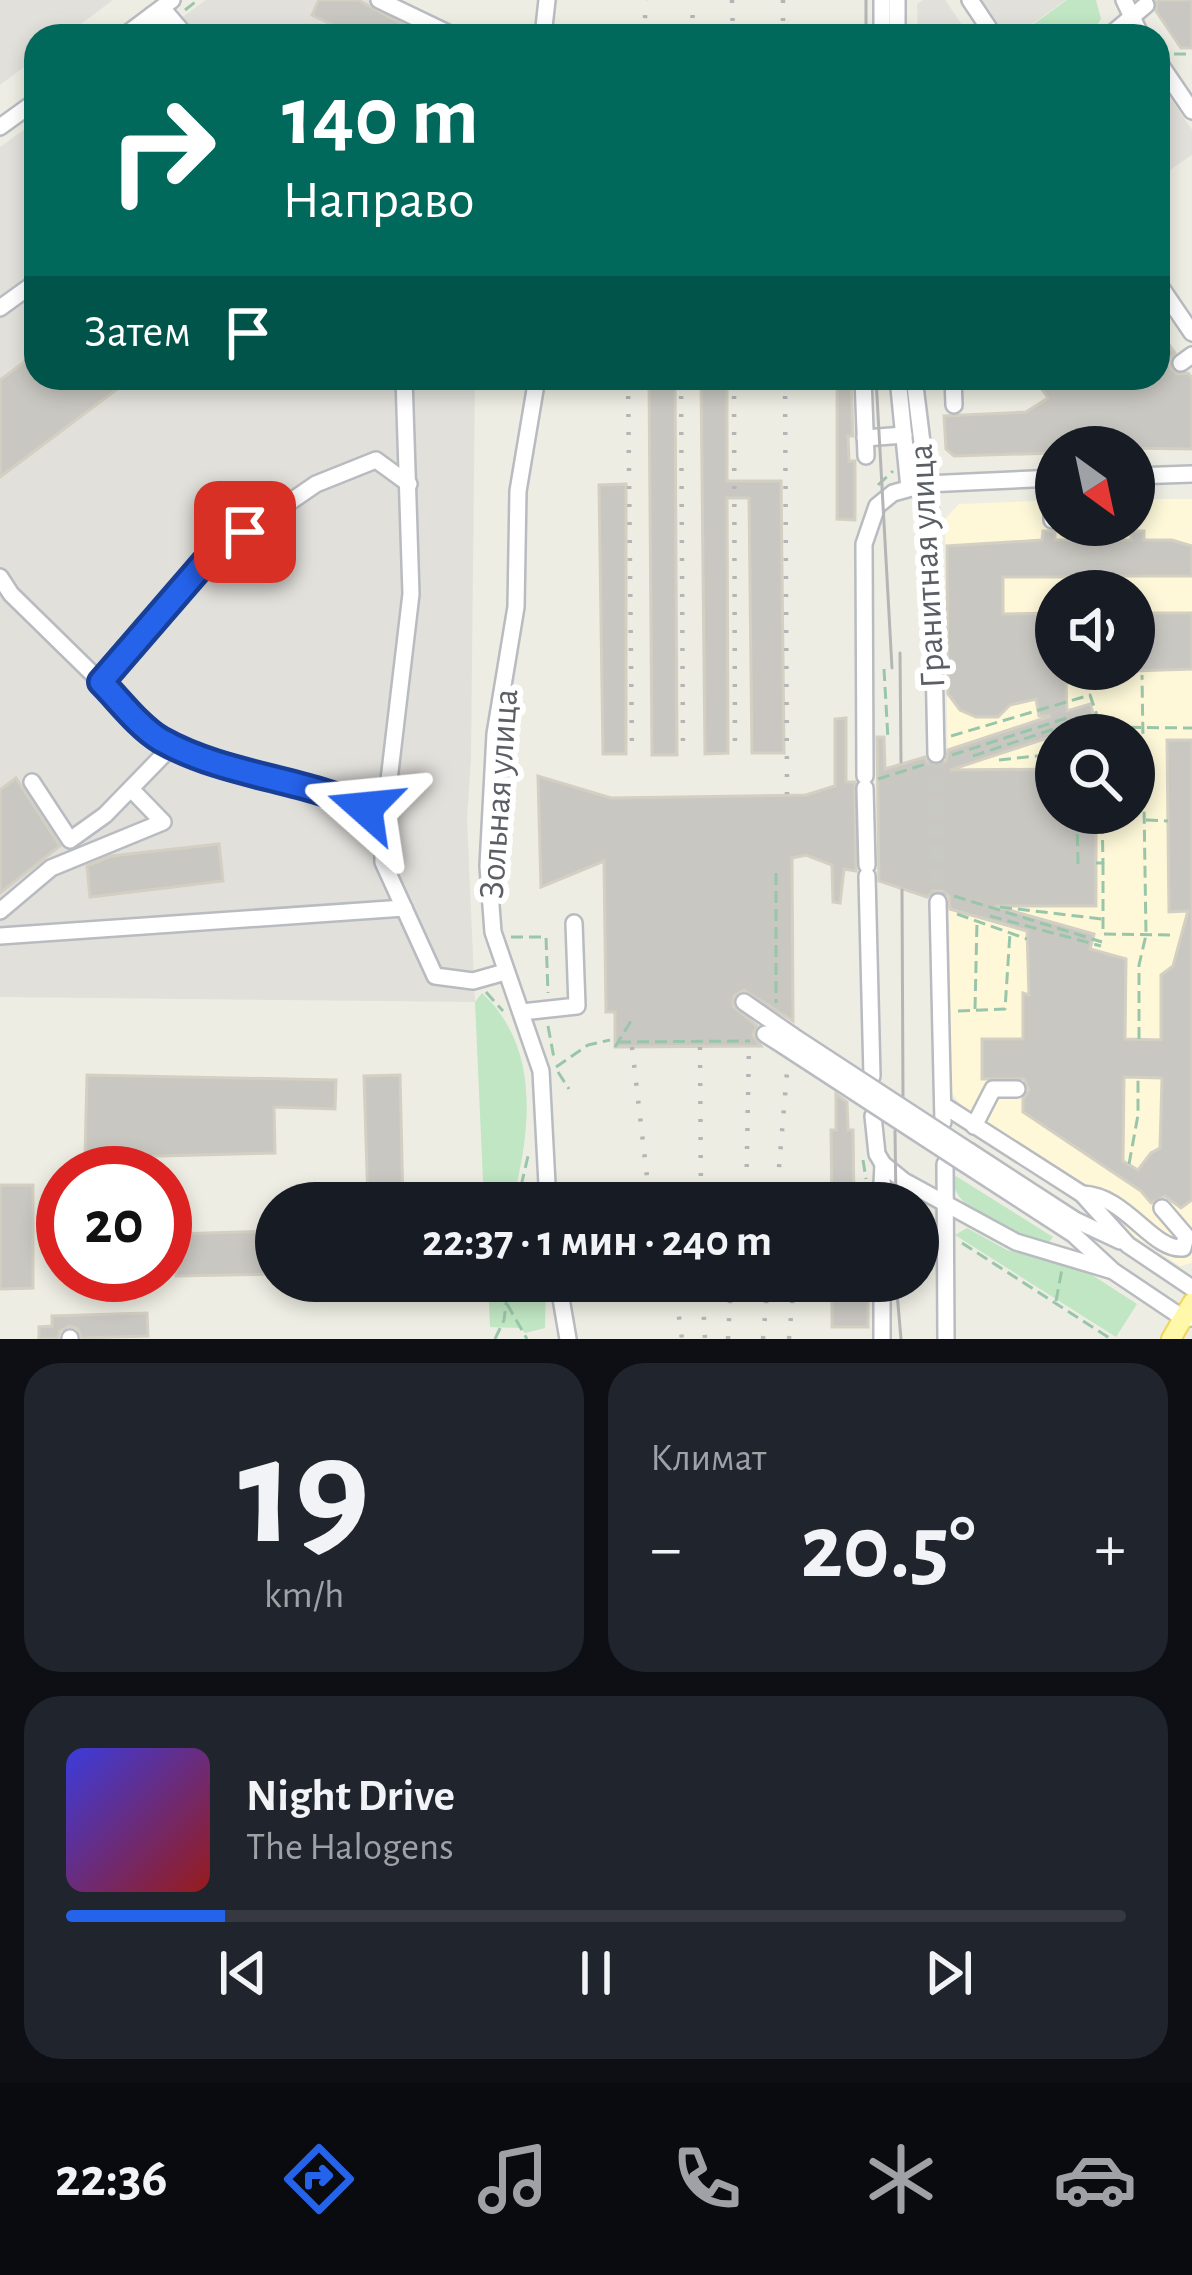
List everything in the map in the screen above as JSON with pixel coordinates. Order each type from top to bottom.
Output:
[{"type":"main road","points":[[1171,1339],[1189,1313]]},
{"type":"street","points":[[379,0],[429,24]]},
{"type":"street","points":[[1124,0],[1132,24]]},
{"type":"street","points":[[1126,24],[1146,5]]},
{"type":"street","points":[[1170,66],[1192,111]]},
{"type":"street","points":[[1170,298],[1189,323]]},
{"type":"street","points":[[405,390],[411,594],[382,832],[383,862],[435,976],[480,980],[505,972]]},
{"type":"street","name":"Зольная улица","points":[[535,390],[518,490],[516,607],[496,734],[488,866],[493,932],[514,1015],[541,1071],[553,1182]]},
{"type":"street","points":[[864,390],[866,456]]},
{"type":"street","name":"Гранитная улица","points":[[899,390],[904,435],[931,515],[939,753]]},
{"type":"street","name":"Гранитная улица","points":[[914,390],[918,486]]},
{"type":"street","points":[[953,390],[954,405]]},
{"type":"street","points":[[866,438],[904,435]]},
{"type":"street","points":[[101,682],[210,556],[316,484],[376,460],[409,484]]},
{"type":"street","points":[[1155,475],[1192,474]]},
{"type":"street","points":[[918,486],[1035,479]]},
{"type":"street","name":"Гранитная улица","points":[[872,1076],[864,544],[877,506],[893,494],[918,486]]},
{"type":"street","points":[[0,578],[159,739],[257,778],[341,797],[365,808],[382,832]]},
{"type":"street","points":[[70,841],[105,815],[173,745]]},
{"type":"street","points":[[32,782],[77,858]]},
{"type":"street","points":[[0,911],[51,868],[163,823],[131,789]]},
{"type":"street","points":[[945,899],[943,1114],[974,1126],[1082,1195],[1128,1245],[1192,1288]]},
{"type":"street","points":[[0,936],[404,908]]},
{"type":"street","points":[[514,1015],[577,1006],[574,923]]},
{"type":"street","points":[[744,1002],[788,1041],[959,1159],[1076,1228],[1128,1245]]},
{"type":"street","points":[[763,1037],[788,1041]]},
{"type":"street","points":[[974,1126],[993,1089],[1017,1089]]},
{"type":"street","points":[[873,1116],[882,1182]]},
{"type":"street","points":[[946,1339],[946,1205],[959,1159]]},
{"type":"street","points":[[883,1164],[1016,1243],[1113,1271],[1189,1313]]},
{"type":"street","points":[[1082,1195],[1110,1199],[1175,1250],[1187,1242],[1187,1221],[1162,1208]]},
{"type":"street","points":[[1076,1228],[1113,1271]]},
{"type":"street","points":[[561,1302],[568,1339]]},
{"type":"street","points":[[882,1302],[882,1339]]},
{"type":"path","points":[[884,669],[888,739]]},
{"type":"path","points":[[864,783],[1090,695],[1097,714]]},
{"type":"path","points":[[973,756],[1096,711]]},
{"type":"path","points":[[939,753],[1035,727]]},
{"type":"path","points":[[1155,728],[1192,728]]},
{"type":"path","points":[[999,760],[1035,756]]},
{"type":"path","points":[[1155,820],[1168,821]]},
{"type":"path","points":[[1077,834],[1078,864]]},
{"type":"path","points":[[1100,834],[1101,943]]},
{"type":"path","points":[[1138,1039],[1139,965],[1146,935],[1145,834]]},
{"type":"path","points":[[776,873],[776,1016]]},
{"type":"path","points":[[945,899],[1086,940]]},
{"type":"path","points":[[1000,907],[1103,919]]},
{"type":"path","points":[[957,914],[1027,939]]},
{"type":"path","points":[[990,916],[1101,943],[1175,935]]},
{"type":"path","points":[[975,1011],[977,922]]},
{"type":"path","points":[[504,924],[512,939],[546,937],[554,1068],[588,1046],[610,1040]]},
{"type":"path","points":[[947,1011],[1005,1010],[1010,933]]},
{"type":"path","points":[[480,980],[514,1015]]},
{"type":"path","points":[[632,1021],[617,1044],[763,1037]]},
{"type":"path","points":[[559,1075],[567,1084]]},
{"type":"path","points":[[1129,1164],[1138,1115],[1138,1077]]},
{"type":"path","points":[[522,1182],[532,1138]]},
{"type":"path","points":[[939,1229],[1112,1339]]},
{"type":"path","points":[[1056,1303],[1064,1257]]},
{"type":"path","points":[[495,1339],[506,1302]]},
{"type":"path","points":[[506,1302],[527,1339]]},
{"type":"shaded area","points":[[0,0],[113,0],[81,24],[24,24],[24,67],[0,85]]},
{"type":"shaded area","points":[[206,0],[367,0],[416,24],[173,24]]},
{"type":"shaded area","points":[[945,0],[962,24],[918,24],[917,4]]},
{"type":"shaded area","points":[[978,0],[1066,0],[1032,24],[994,24]]},
{"type":"shaded area","points":[[1170,98],[1192,130],[1192,155],[1170,170]]},
{"type":"shaded area","points":[[24,130],[24,390],[475,390],[467,818],[475,1002],[0,997],[0,147]]},
{"type":"shaded area","points":[[1155,499],[1192,499],[1192,1263],[1180,1266],[1134,1236],[1095,1190],[963,1108],[951,1092],[945,519],[959,504],[1035,501],[1035,546],[1155,546]]},
{"type":"green space","points":[[1067,0],[1096,0],[1101,19],[1098,24],[1034,24]]},
{"type":"green space","points":[[482,993],[500,1013],[521,1058],[527,1107],[517,1182],[483,1182],[475,1002]]},
{"type":"green space","points":[[951,1173],[1053,1237],[1049,1242],[988,1220],[962,1200]]},
{"type":"green space","points":[[967,1228],[1007,1250],[1089,1273],[1137,1304],[1116,1337],[955,1235]]},
{"type":"green space","points":[[489,1302],[546,1302],[545,1328],[525,1333],[520,1328],[490,1327]]},
{"type":"building","points":[[319,0],[358,0],[402,24],[331,24],[312,15]]},
{"type":"building","points":[[1157,0],[1192,0],[1192,48],[1181,48],[1170,24],[1156,11]]},
{"type":"building","points":[[1170,359],[1171,369],[1192,378],[1192,449],[1155,448],[1155,426],[1035,426],[1035,454],[954,456],[946,449],[944,416],[1026,412],[1048,398],[1042,390],[1170,390]]},
{"type":"building","points":[[24,362],[24,390],[116,390],[0,477],[0,380]]},
{"type":"building","points":[[649,390],[675,390],[677,755],[652,755]]},
{"type":"building","points":[[701,390],[727,390],[727,481],[781,481],[784,753],[752,753],[749,498],[727,498],[728,753],[705,754]]},
{"type":"building","points":[[837,390],[851,390],[853,436],[848,436],[849,461],[855,461],[855,520],[837,519]]},
{"type":"building","points":[[626,484],[626,754],[603,754],[599,485]]},
{"type":"building","points":[[1035,540],[1035,546],[1155,546],[1155,540],[1172,540],[1192,546],[1192,576],[1155,576],[1155,570],[1035,570],[1035,577],[1003,577],[1003,614],[1035,613],[1035,690],[1066,690],[1067,711],[1090,704],[1093,714],[1039,714],[1036,699],[1010,705],[998,717],[976,717],[960,710],[948,694],[947,546]]},
{"type":"building","points":[[1155,613],[1192,613],[1192,669],[1155,670]]},
{"type":"building","points":[[846,718],[846,782],[855,782],[856,871],[844,869],[840,903],[833,902],[832,865],[806,855],[792,858],[793,1021],[744,990],[734,996],[733,1006],[757,1026],[753,1035],[761,1046],[615,1047],[615,1012],[606,1012],[604,861],[541,887],[538,776],[611,798],[806,795],[835,786],[835,719]]},
{"type":"building","points":[[1035,721],[1035,742],[950,770],[1035,769],[1035,834],[1096,834],[1096,906],[995,906],[1094,934],[1090,949],[1126,959],[1125,1039],[1161,1040],[1161,975],[1173,966],[1188,911],[1169,912],[1167,740],[1192,740],[1192,1200],[1181,1208],[1165,1196],[1151,1203],[1141,1191],[1023,1112],[1029,1090],[1024,1079],[982,1079],[982,1039],[1023,1039],[1023,993],[1029,995],[1027,931],[950,909],[943,891],[927,897],[879,881],[877,737],[884,737],[885,769],[925,757],[937,766],[946,761],[948,750]],"holes":[[[1124,1077],[1162,1078],[1160,1148],[1138,1170],[1123,1161]]]},
{"type":"building","points":[[16,778],[60,846],[0,893],[0,790]]},
{"type":"building","points":[[219,844],[223,881],[90,897],[87,866],[111,856]]},
{"type":"building","points":[[87,1075],[336,1080],[335,1109],[274,1107],[275,1153],[192,1155],[192,1146],[85,1146]]},
{"type":"building","points":[[400,1075],[403,1182],[367,1182],[364,1076]]},
{"type":"building","points":[[836,1094],[847,1102],[848,1130],[853,1130],[854,1182],[832,1182],[831,1130],[836,1130]]},
{"type":"building","points":[[0,1185],[33,1185],[33,1288],[0,1289]]},
{"type":"building","points":[[255,1232],[255,1274],[192,1276],[192,1233]]},
{"type":"building","points":[[832,1302],[868,1302],[868,1327],[832,1327]]},
{"type":"building","points":[[147,1313],[148,1336],[82,1338],[77,1328],[69,1326],[58,1338],[39,1339],[39,1327],[52,1326],[52,1316]]},
{"type":"tunnel","points":[[936,754],[938,902]]},
{"type":"tram line","points":[[866,0],[866,24]]},
{"type":"tram line","points":[[877,390],[892,668]]},
{"type":"tram line","points":[[900,653],[901,762]]},
{"type":"tram line","points":[[902,890],[903,1097]]},
{"type":"tram line","points":[[895,1131],[896,1182]]},
{"type":"tram line","points":[[898,1302],[901,1339]]},
{"type":"railway","points":[[645,24],[646,0]]},
{"type":"railway","points":[[692,24],[693,0]]},
{"type":"railway","points":[[732,0],[733,24]]},
{"type":"railway","points":[[783,0],[783,24]]},
{"type":"railway","points":[[628,390],[632,754]]},
{"type":"railway","points":[[681,390],[683,753]]},
{"type":"railway","points":[[734,390],[735,753]]},
{"type":"railway","points":[[785,390],[787,794]]},
{"type":"railway","points":[[746,1182],[749,1046]]},
{"type":"railway","points":[[632,1047],[648,1182]]},
{"type":"railway","points":[[700,1047],[701,1182]]},
{"type":"railway","points":[[778,1182],[788,1060]]},
{"type":"railway","points":[[677,1302],[682,1339]]},
{"type":"railway","points":[[703,1302],[705,1339]]},
{"type":"railway","points":[[728,1339],[730,1302]]},
{"type":"railway","points":[[763,1339],[766,1302]]},
{"type":"railway","points":[[789,1339],[792,1302]]},
{"type":"route","points":[[245,532],[210,556],[101,682],[159,739],[257,778],[341,797],[365,808]]}]
